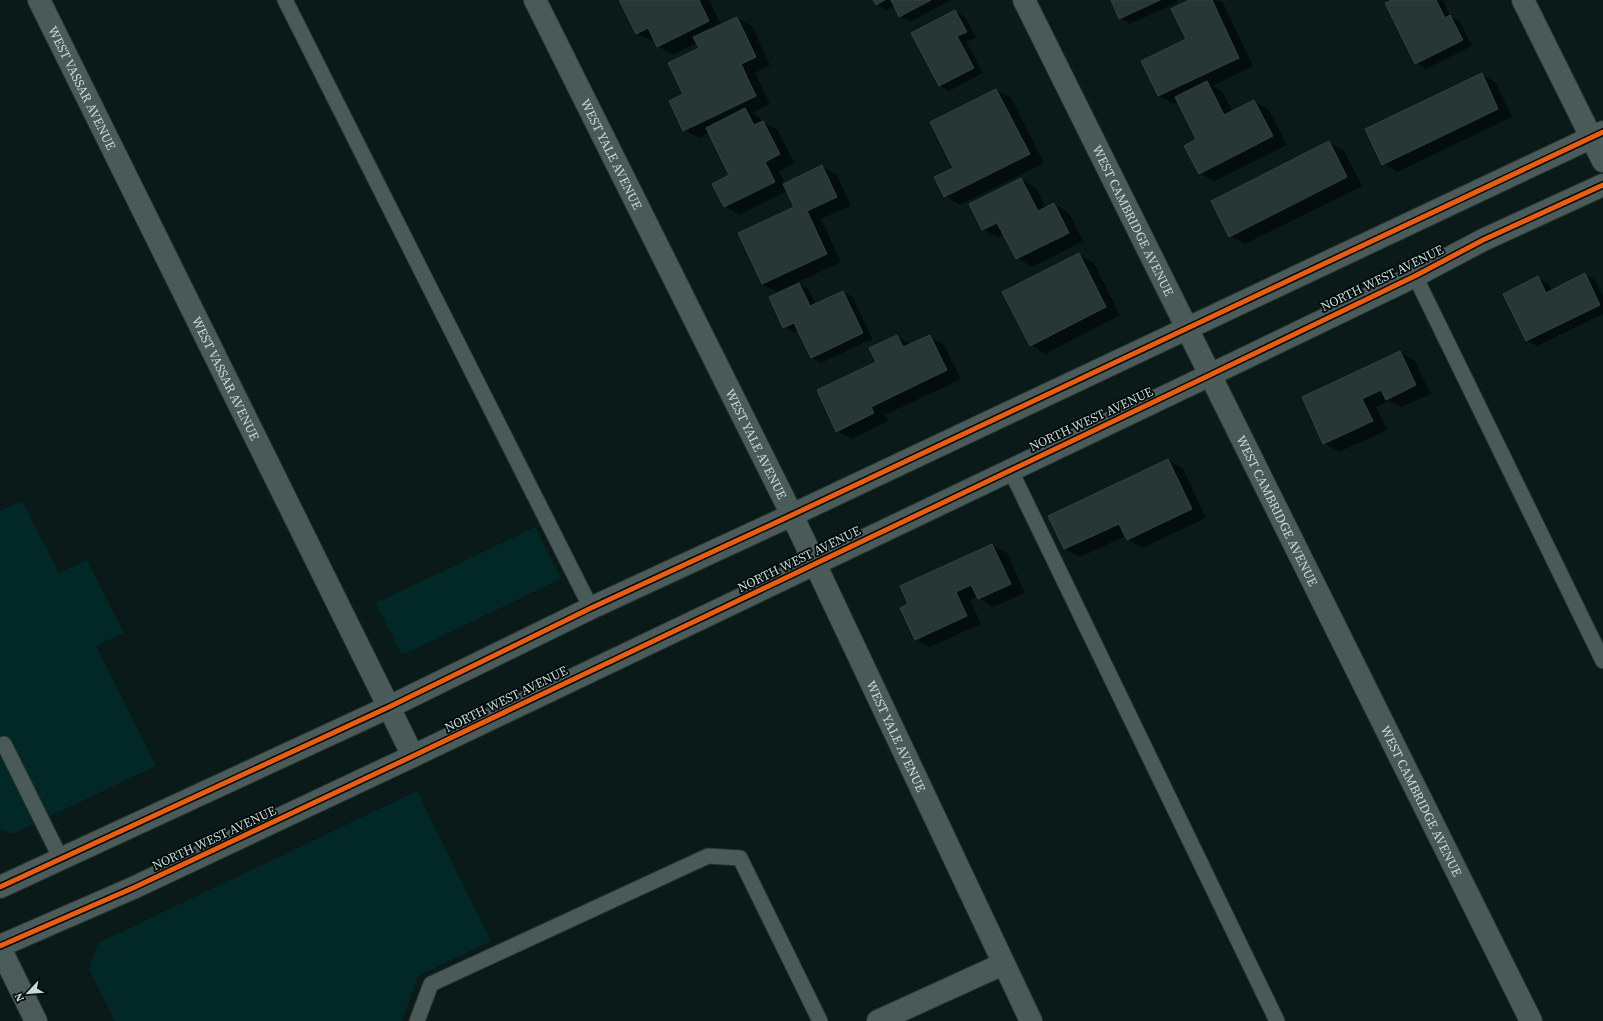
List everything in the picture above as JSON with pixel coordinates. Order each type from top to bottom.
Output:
[{"type":"main road","points":[[0,887],[389,707],[591,608],[792,515],[1597,135]]},
{"type":"main road","name":"NORTH WEST AVENUE","points":[[0,947],[133,888],[413,756],[1010,469],[1210,375],[1415,276],[1483,240],[1603,185]]},
{"type":"main road","points":[[0,947],[36,1021]]},
{"type":"street","name":"WEST VASSAR AVENUE","points":[[39,0],[413,756]]},
{"type":"street","name":"WEST YALE AVENUE","points":[[535,0],[792,515],[1031,1021]]},
{"type":"street","name":"WEST CAMBRIDGE AVENUE","points":[[1024,0],[1531,1021]]},
{"type":"street","points":[[1523,0],[1597,135],[1603,161]]},
{"type":"street","points":[[878,1021],[1003,964]]},
{"type":"lane","points":[[284,0],[591,608]]},
{"type":"lane","points":[[1415,276],[1603,661]]},
{"type":"lane","points":[[1010,469],[1277,1021]]},
{"type":"lane","points":[[0,746],[4,744],[61,859]]},
{"type":"lane","points":[[417,1021],[431,984],[708,856],[740,858],[820,1021]]},
{"type":"shaded area","points":[[22,501],[59,573],[87,560],[124,633],[96,646],[156,766],[12,834],[0,830],[0,511]]},
{"type":"shaded area","points":[[535,527],[561,579],[402,655],[376,603]]},
{"type":"shaded area","points":[[417,791],[491,941],[418,976],[402,1021],[115,1021],[89,969],[98,943]]},
{"type":"building","points":[[619,0],[699,0],[709,21],[657,47],[648,28],[636,34]]},
{"type":"building","points":[[873,0],[885,0],[876,5]]},
{"type":"building","points":[[891,0],[931,0],[899,17]]},
{"type":"building","points":[[1111,0],[1160,0],[1119,19]]},
{"type":"building","points":[[1189,0],[1212,0],[1239,58],[1158,96],[1141,61],[1186,39],[1171,9]]},
{"type":"building","points":[[1391,0],[1436,0],[1445,18],[1450,15],[1463,40],[1415,64],[1385,3]]},
{"type":"building","points":[[955,10],[967,32],[957,36],[974,68],[939,86],[911,33]]},
{"type":"building","points":[[737,17],[756,57],[741,64],[756,96],[683,131],[669,101],[683,94],[668,63],[699,48],[693,37]]},
{"type":"building","points":[[1482,73],[1498,109],[1382,165],[1365,129]]},
{"type":"building","points":[[1207,81],[1224,115],[1254,100],[1273,136],[1199,174],[1184,146],[1196,139],[1175,97]]},
{"type":"building","points":[[996,89],[1030,154],[944,197],[934,177],[953,168],[930,122]]},
{"type":"building","points":[[745,108],[754,125],[763,121],[780,154],[765,162],[775,182],[724,207],[712,184],[729,175],[706,128]]},
{"type":"building","points":[[1329,141],[1347,177],[1229,237],[1211,201]]},
{"type":"building","points":[[822,165],[837,197],[807,211],[827,254],[762,284],[738,233],[794,207],[783,184]]},
{"type":"building","points":[[1021,178],[1038,211],[1054,203],[1069,233],[1016,259],[997,223],[982,230],[969,204]]},
{"type":"building","points":[[1079,253],[1106,307],[1030,346],[1002,292]]},
{"type":"building","points":[[1585,273],[1600,305],[1526,341],[1503,294],[1538,276],[1546,293]]},
{"type":"building","points":[[799,283],[810,306],[843,291],[863,333],[811,358],[794,323],[783,328],[769,297]]},
{"type":"building","points":[[897,335],[903,347],[930,335],[947,370],[871,407],[874,413],[836,432],[817,390],[876,362],[869,348]]},
{"type":"building","points":[[1400,351],[1416,385],[1386,400],[1381,390],[1362,399],[1373,421],[1323,444],[1302,397]]},
{"type":"building","points":[[1168,459],[1192,509],[1127,540],[1119,524],[1064,549],[1048,516]]},
{"type":"building","points":[[992,544],[1011,584],[978,599],[971,585],[956,592],[967,616],[915,640],[900,608],[908,604],[900,586]]},
{"type":"cycle path","points":[[0,887],[389,707],[591,608],[792,515],[1603,132]]},
{"type":"cycle path","points":[[0,946],[133,888],[413,756],[1210,375],[1415,276],[1483,240],[1603,185]]}]
